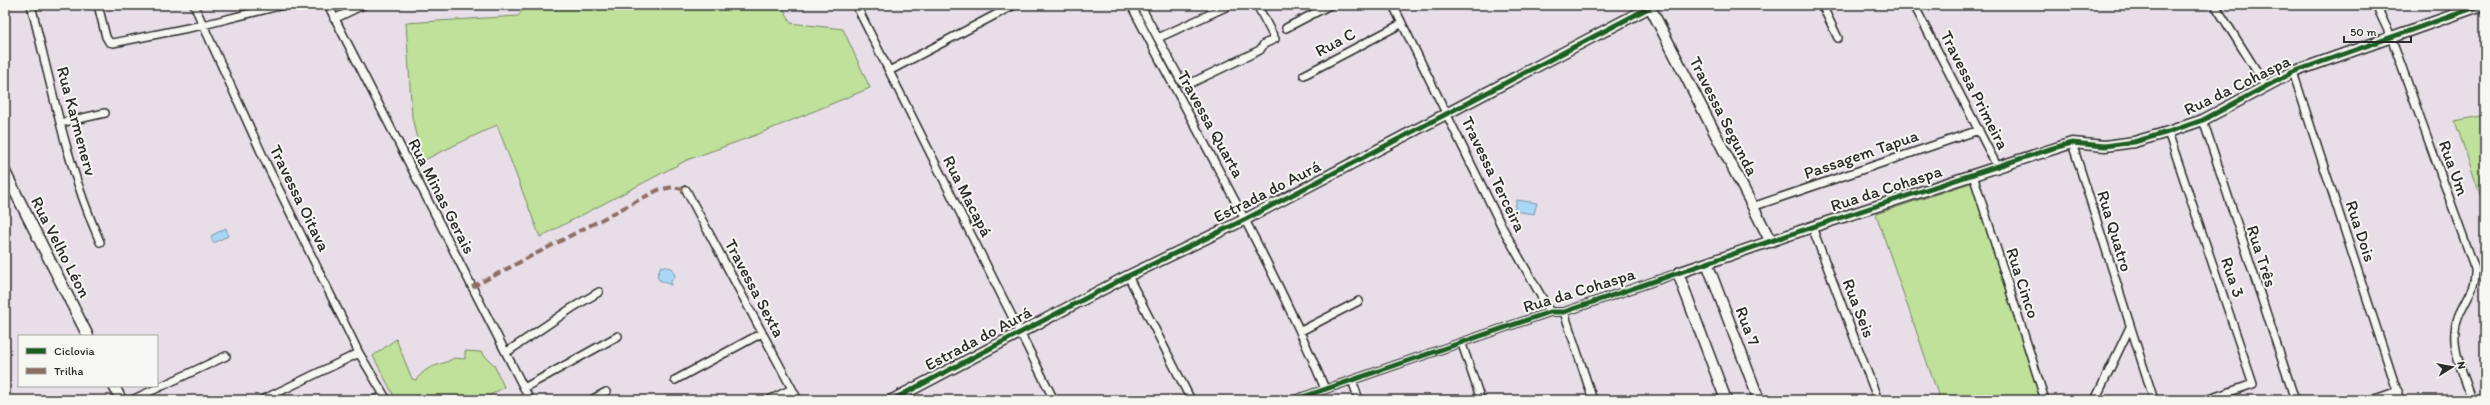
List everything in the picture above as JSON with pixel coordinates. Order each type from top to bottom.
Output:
[{"type":"street","name":"Rua Karmenerv","points":[[31,5],[60,123],[85,205],[100,242]]},
{"type":"street","points":[[98,5],[106,37],[109,42],[113,43],[203,25],[283,5]]},
{"type":"street","name":"Travessa Oitava","points":[[194,5],[267,165],[359,353],[385,398]]},
{"type":"street","name":"Rua Minas Gerais","points":[[328,5],[507,352],[530,400]]},
{"type":"street","points":[[334,19],[363,5]]},
{"type":"street","name":"Rua Macapá","points":[[856,5],[1054,400]]},
{"type":"street","points":[[889,71],[1014,5]]},
{"type":"street","name":"Travessa Quarta","points":[[1131,5],[1172,84],[1246,219],[1301,330],[1325,389]]},
{"type":"street","points":[[1140,5],[1181,81]]},
{"type":"street","points":[[1158,38],[1230,5]]},
{"type":"street","points":[[1172,84],[1181,81],[1189,84],[1193,83],[1260,50],[1264,44],[1275,39],[1257,5]]},
{"type":"street","points":[[1286,28],[1330,5]]},
{"type":"street","name":"Travessa Terceira","points":[[1393,5],[1502,227],[1550,312]]},
{"type":"street","points":[[1822,5],[1838,38]]},
{"type":"street","name":"Travessa Primeira","points":[[1914,5],[1998,168]]},
{"type":"street","points":[[2215,5],[2266,86]]},
{"type":"street","name":"Rua Um","points":[[2376,5],[2391,37],[2475,269],[2473,290],[2457,319],[2455,330],[2456,350],[2472,400]]},
{"type":"street","name":"Rua da Cohaspa","points":[[1294,400],[1462,344],[1550,312],[1564,312],[1771,242],[1812,226],[1998,168],[2072,143],[2105,146],[2134,142],[2168,132],[2203,120],[2293,72],[2482,5]]},
{"type":"street","name":"Estrada do Aurá","points":[[892,400],[1128,276],[1246,219],[1651,6]]},
{"type":"street","name":"Travessa Segunda","points":[[1651,6],[1771,242]]},
{"type":"street","name":"Rua C","points":[[1304,75],[1401,24]]},
{"type":"street","name":"Rua Dois","points":[[2293,72],[2400,400]]},
{"type":"street","points":[[60,123],[105,113]]},
{"type":"street","name":"Rua Três","points":[[2203,120],[2295,400]]},
{"type":"street","name":"Passagem Tapua","points":[[1752,207],[1979,130]]},
{"type":"street","name":"Rua 3","points":[[2168,132],[2253,384],[2206,400]]},
{"type":"street","name":"Rua Quatro","points":[[2072,143],[2154,400]]},
{"type":"street","name":"Rua Velho Léon","points":[[5,172],[87,335]]},
{"type":"street","name":"Rua Cinco","points":[[1973,175],[2045,400]]},
{"type":"street","name":"Travessa Sexta","points":[[686,190],[798,400]]},
{"type":"street","name":"Rua Seis","points":[[1812,226],[1878,400]]},
{"type":"street","name":"Rua 7","points":[[1707,263],[1759,400]]},
{"type":"street","points":[[1678,273],[1726,400]]},
{"type":"street","points":[[1128,276],[1191,400]]},
{"type":"street","points":[[507,352],[572,308],[599,292]]},
{"type":"street","points":[[1301,330],[1358,301]]},
{"type":"street","points":[[1564,312],[1593,400]]},
{"type":"street","points":[[2095,400],[2130,327]]},
{"type":"street","points":[[675,380],[762,334]]},
{"type":"street","points":[[524,388],[618,336]]},
{"type":"street","points":[[1462,344],[1481,400]]},
{"type":"street","points":[[262,400],[359,353]]},
{"type":"street","points":[[132,400],[226,356]]},
{"type":"street","points":[[1352,380],[1359,400]]},
{"type":"street","points":[[114,387],[121,400]]},
{"type":"street","points":[[769,400],[792,389]]},
{"type":"street","points":[[2372,400],[2398,391]]},
{"type":"street","points":[[591,400],[606,392]]},
{"type":"street","points":[[375,400],[385,398]]},
{"type":"green space","points":[[527,5],[782,5],[791,23],[843,29],[870,88],[756,135],[687,160],[540,237],[497,125],[422,161],[412,117],[406,23],[518,16]]},
{"type":"green space","points":[[2485,115],[2485,209],[2455,121]]},
{"type":"green space","points":[[1977,181],[2047,400],[1940,400],[1876,214]]},
{"type":"green space","points":[[396,339],[412,379],[416,380],[429,368],[454,358],[465,359],[465,351],[481,352],[494,365],[504,387],[482,400],[396,400],[373,356]]},
{"type":"water","points":[[1517,200],[1537,203],[1534,214],[1514,211]]},
{"type":"water","points":[[226,228],[228,236],[213,243],[211,236]]},
{"type":"water","points":[[661,266],[672,268],[675,276],[671,281],[671,285],[659,280],[657,276]]},
{"type":"marked path","points":[[472,287],[658,190],[673,187],[686,190]]},
{"type":"cycle path","points":[[892,400],[1128,276],[1246,219],[1654,5]]},
{"type":"cycle path","points":[[1294,400],[1550,312],[1564,312],[1812,227],[2053,148],[2072,143],[2105,146],[2134,142],[2168,132],[2203,120],[2293,72],[2482,5]]}]
